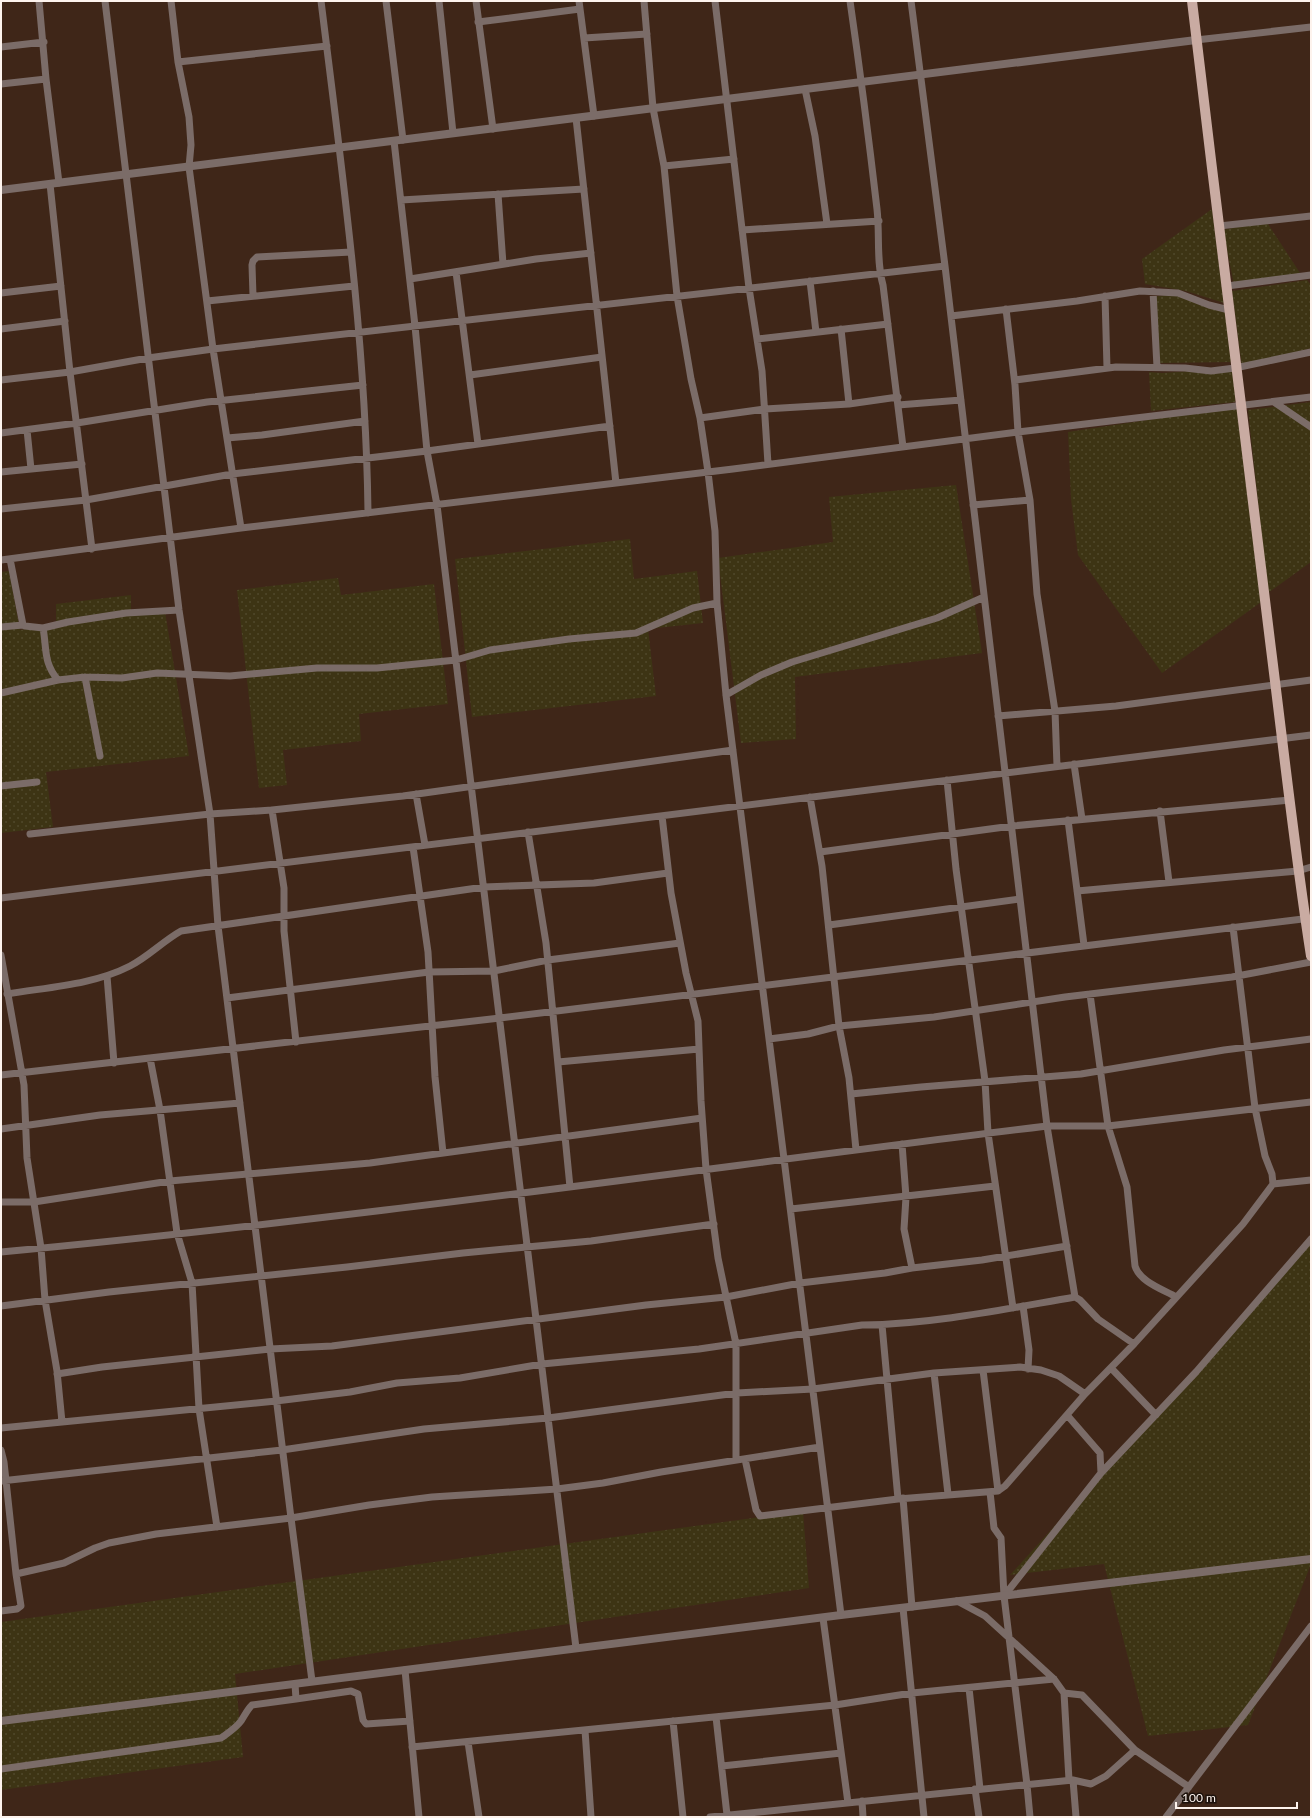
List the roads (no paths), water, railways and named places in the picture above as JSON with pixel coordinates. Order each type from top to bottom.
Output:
[{"type":"main road","points":[[1192,1],[1227,286],[1235,368],[1298,871],[1308,918],[1311,956]]},
{"type":"street","points":[[39,1],[44,42],[46,79],[59,183]]},
{"type":"street","points":[[105,1],[179,610],[190,673],[210,814],[218,926],[290,1518],[312,1681]]},
{"type":"street","points":[[171,1],[178,62],[189,117],[191,145],[188,167],[213,349],[241,528]]},
{"type":"street","points":[[321,1],[351,252],[359,333],[367,458],[368,513]]},
{"type":"street","points":[[386,1],[403,140]]},
{"type":"street","points":[[439,1],[453,133]]},
{"type":"street","points":[[476,1],[493,128]]},
{"type":"street","points":[[579,1],[594,116]]},
{"type":"street","points":[[644,1],[653,108],[664,166],[677,296],[691,379],[700,418],[708,472],[715,531],[717,603],[726,695],[841,1615]]},
{"type":"street","points":[[715,1],[749,288],[762,370],[768,464]]},
{"type":"street","points":[[850,1],[862,82],[879,221],[880,273],[883,285],[903,448]]},
{"type":"street","points":[[911,1],[945,266],[1047,1126],[1075,1297]]},
{"type":"street","points":[[478,22],[580,9]]},
{"type":"street","points":[[1,190],[1196,40],[1311,27]]},
{"type":"street","points":[[584,38],[647,34]]},
{"type":"street","points":[[1,47],[44,42]]},
{"type":"street","points":[[178,62],[327,46]]},
{"type":"street","points":[[1,84],[46,79]]},
{"type":"street","points":[[805,89],[815,136],[827,224]]},
{"type":"street","points":[[576,118],[616,483]]},
{"type":"street","points":[[394,141],[410,279],[427,451],[437,505],[576,1648]]},
{"type":"street","points":[[664,166],[734,159]]},
{"type":"street","points":[[50,184],[64,321],[92,549]]},
{"type":"street","points":[[401,200],[584,189]]},
{"type":"street","points":[[498,194],[503,264]]},
{"type":"street","points":[[1219,226],[1311,216]]},
{"type":"street","points":[[742,230],[879,221]]},
{"type":"street","points":[[253,296],[252,265],[253,261],[257,258],[351,252]]},
{"type":"street","points":[[410,279],[503,264],[591,253]]},
{"type":"street","points":[[1,380],[70,372],[148,358],[213,349],[945,266]]},
{"type":"street","points":[[456,272],[478,444]]},
{"type":"street","points":[[1227,286],[1311,275]]},
{"type":"street","points":[[810,281],[816,332]]},
{"type":"street","points":[[1,293],[61,286]]},
{"type":"street","points":[[207,301],[354,286]]},
{"type":"street","points":[[951,316],[1140,291],[1178,292],[1209,305],[1229,310]]},
{"type":"street","points":[[1153,292],[1157,367]]},
{"type":"street","points":[[1104,296],[1108,368]]},
{"type":"street","points":[[1006,309],[1015,380],[1018,432],[1030,500],[1037,594],[1055,711],[1057,766]]},
{"type":"street","points":[[1,329],[64,321]]},
{"type":"street","points":[[757,340],[888,324]]},
{"type":"street","points":[[841,330],[849,404]]},
{"type":"street","points":[[1015,380],[1108,368],[1157,367],[1211,371],[1235,368],[1311,352]]},
{"type":"street","points":[[470,376],[602,357]]},
{"type":"street","points":[[1,434],[221,400],[363,385]]},
{"type":"street","points":[[1,560],[241,528],[1311,397]]},
{"type":"street","points":[[700,418],[765,409],[898,401],[961,400]]},
{"type":"street","points":[[1274,402],[1311,427]]},
{"type":"street","points":[[227,438],[262,435],[365,421]]},
{"type":"street","points":[[1,509],[86,500],[232,474],[427,451],[610,426]]},
{"type":"street","points":[[27,430],[31,469]]},
{"type":"street","points":[[1,472],[82,464]]},
{"type":"street","points":[[973,505],[1030,500]]},
{"type":"street","points":[[10,559],[23,625]]},
{"type":"street","points":[[726,695],[761,675],[792,662],[937,618],[984,597]]},
{"type":"street","points":[[1,693],[58,680],[85,677],[122,678],[157,673],[190,673],[230,676],[317,668],[377,668],[456,660],[490,650],[569,639],[636,633],[693,608],[717,603]]},
{"type":"street","points":[[1,627],[23,625],[43,628],[68,622],[126,613],[179,610]]},
{"type":"street","points":[[43,628],[45,655],[50,668],[58,680]]},
{"type":"street","points":[[85,677],[100,756]]},
{"type":"street","points":[[998,716],[1116,706],[1311,680]]},
{"type":"street","points":[[1,898],[215,870],[478,839],[1311,735]]},
{"type":"street","points":[[30,834],[210,814],[272,810],[416,794],[733,750]]},
{"type":"street","points":[[1074,764],[1082,819]]},
{"type":"street","points":[[948,780],[953,835],[985,1081],[988,1133],[1013,1308]]},
{"type":"street","points":[[1,786],[37,782]]},
{"type":"street","points":[[416,794],[425,845]]},
{"type":"street","points":[[810,797],[820,852],[839,1026],[851,1094],[856,1150]]},
{"type":"street","points":[[820,852],[1012,826],[1290,800]]},
{"type":"street","points":[[272,810],[281,863],[284,931],[296,1042]]},
{"type":"street","points":[[1160,811],[1170,882]]},
{"type":"street","points":[[662,816],[668,873],[680,943],[698,1021],[702,1118],[706,1169],[726,1297],[736,1344],[736,1460]]},
{"type":"street","points":[[1068,820],[1084,945]]},
{"type":"street","points":[[528,832],[548,960],[570,1187]]},
{"type":"street","points":[[413,847],[428,952],[431,1026],[443,1153]]},
{"type":"street","points":[[1077,891],[1298,871],[1311,867]]},
{"type":"street","points":[[7,994],[107,976],[132,965],[181,931],[484,887],[594,883],[668,873]]},
{"type":"street","points":[[829,926],[962,908],[1020,898]]},
{"type":"street","points":[[1,1075],[553,1012],[1308,918]]},
{"type":"street","points":[[745,1459],[756,1510],[760,1516],[900,1498],[990,1492],[998,1491],[1006,1486],[1085,1394],[1134,1344],[1243,1224],[1272,1184],[1272,1174],[1265,1156],[1255,1108],[1249,1047],[1233,927]]},
{"type":"street","points":[[227,998],[429,972],[494,971],[548,960],[680,943]]},
{"type":"street","points":[[1,955],[24,1085],[27,1158],[41,1248],[45,1300],[57,1374],[62,1422]]},
{"type":"street","points":[[769,1038],[808,1034],[839,1026],[934,1017],[1090,994],[1239,976],[1311,962]]},
{"type":"street","points":[[107,976],[114,1063]]},
{"type":"street","points":[[1090,994],[1108,1126],[1127,1187],[1135,1266],[1137,1272],[1144,1278],[1176,1297]]},
{"type":"street","points":[[851,1094],[1041,1076],[1081,1074],[1249,1047],[1311,1039]]},
{"type":"street","points":[[558,1062],[699,1049]]},
{"type":"street","points":[[150,1058],[160,1110],[177,1233],[192,1283],[199,1409],[217,1527]]},
{"type":"street","points":[[1,1252],[255,1225],[521,1194],[1047,1126],[1108,1126],[1311,1102]]},
{"type":"street","points":[[1,1129],[100,1115],[240,1103]]},
{"type":"street","points":[[1,1202],[34,1202],[170,1181],[370,1163],[702,1118]]},
{"type":"street","points":[[902,1144],[906,1197],[904,1229],[912,1268]]},
{"type":"street","points":[[1272,1184],[1311,1180]]},
{"type":"street","points":[[791,1209],[995,1186]]},
{"type":"street","points":[[1,1306],[192,1283],[591,1241],[714,1224]]},
{"type":"street","points":[[1004,1596],[1101,1473],[1196,1372],[1311,1239]]},
{"type":"street","points":[[57,1374],[102,1367],[270,1349],[332,1346],[646,1305],[726,1297],[800,1283],[885,1273],[1067,1246]]},
{"type":"street","points":[[1,1428],[199,1409],[350,1392],[397,1384],[460,1378],[542,1364],[624,1358],[736,1344],[862,1325],[882,1325],[971,1315],[1075,1297],[1080,1300],[1098,1319],[1134,1344]]},
{"type":"street","points":[[1023,1306],[1029,1350],[1028,1369]]},
{"type":"street","points":[[882,1325],[912,1607]]},
{"type":"street","points":[[3,1481],[282,1450],[424,1429],[548,1418],[737,1394],[813,1389],[887,1380],[934,1372],[1020,1367],[1041,1370],[1059,1376],[1085,1394]]},
{"type":"street","points":[[1111,1368],[1156,1415]]},
{"type":"street","points":[[984,1370],[998,1491]]},
{"type":"street","points":[[934,1372],[948,1494]]},
{"type":"street","points":[[1067,1415],[1100,1453],[1101,1473]]},
{"type":"street","points":[[16,1574],[64,1563],[95,1548],[109,1544],[156,1534],[290,1518],[432,1497],[557,1489],[603,1483],[820,1447]]},
{"type":"street","points":[[1,1450],[3,1481],[21,1606],[17,1609],[1,1611]]},
{"type":"street","points":[[990,1492],[994,1528],[1001,1538],[1004,1596],[1030,1817]]},
{"type":"street","points":[[1,1721],[841,1615],[1311,1559]]},
{"type":"street","points":[[957,1601],[985,1616],[1054,1679],[1064,1693],[1071,1780],[1076,1817]]},
{"type":"street","points":[[903,1608],[924,1817]]},
{"type":"street","points":[[823,1618],[848,1803]]},
{"type":"street","points":[[1166,1817],[1311,1626]]},
{"type":"street","points":[[405,1670],[419,1817]]},
{"type":"street","points":[[412,1747],[835,1705],[912,1693],[1054,1679]]},
{"type":"street","points":[[295,1684],[296,1699]]},
{"type":"street","points":[[969,1688],[979,1817]]},
{"type":"street","points":[[1,1769],[221,1738],[230,1732],[240,1722],[252,1705],[351,1691],[358,1694],[363,1720],[366,1724],[410,1721]]},
{"type":"street","points":[[1064,1693],[1082,1695],[1135,1750],[1189,1787]]},
{"type":"street","points":[[716,1717],[727,1815]]},
{"type":"street","points":[[673,1721],[683,1817]]},
{"type":"street","points":[[585,1730],[591,1817]]},
{"type":"street","points":[[468,1742],[479,1817]]},
{"type":"street","points":[[710,1817],[727,1815],[778,1814],[862,1801],[1071,1780],[1091,1784],[1106,1776],[1135,1750]]},
{"type":"street","points":[[722,1766],[841,1753]]},
{"type":"street","points":[[862,1801],[862,1817]]}]
